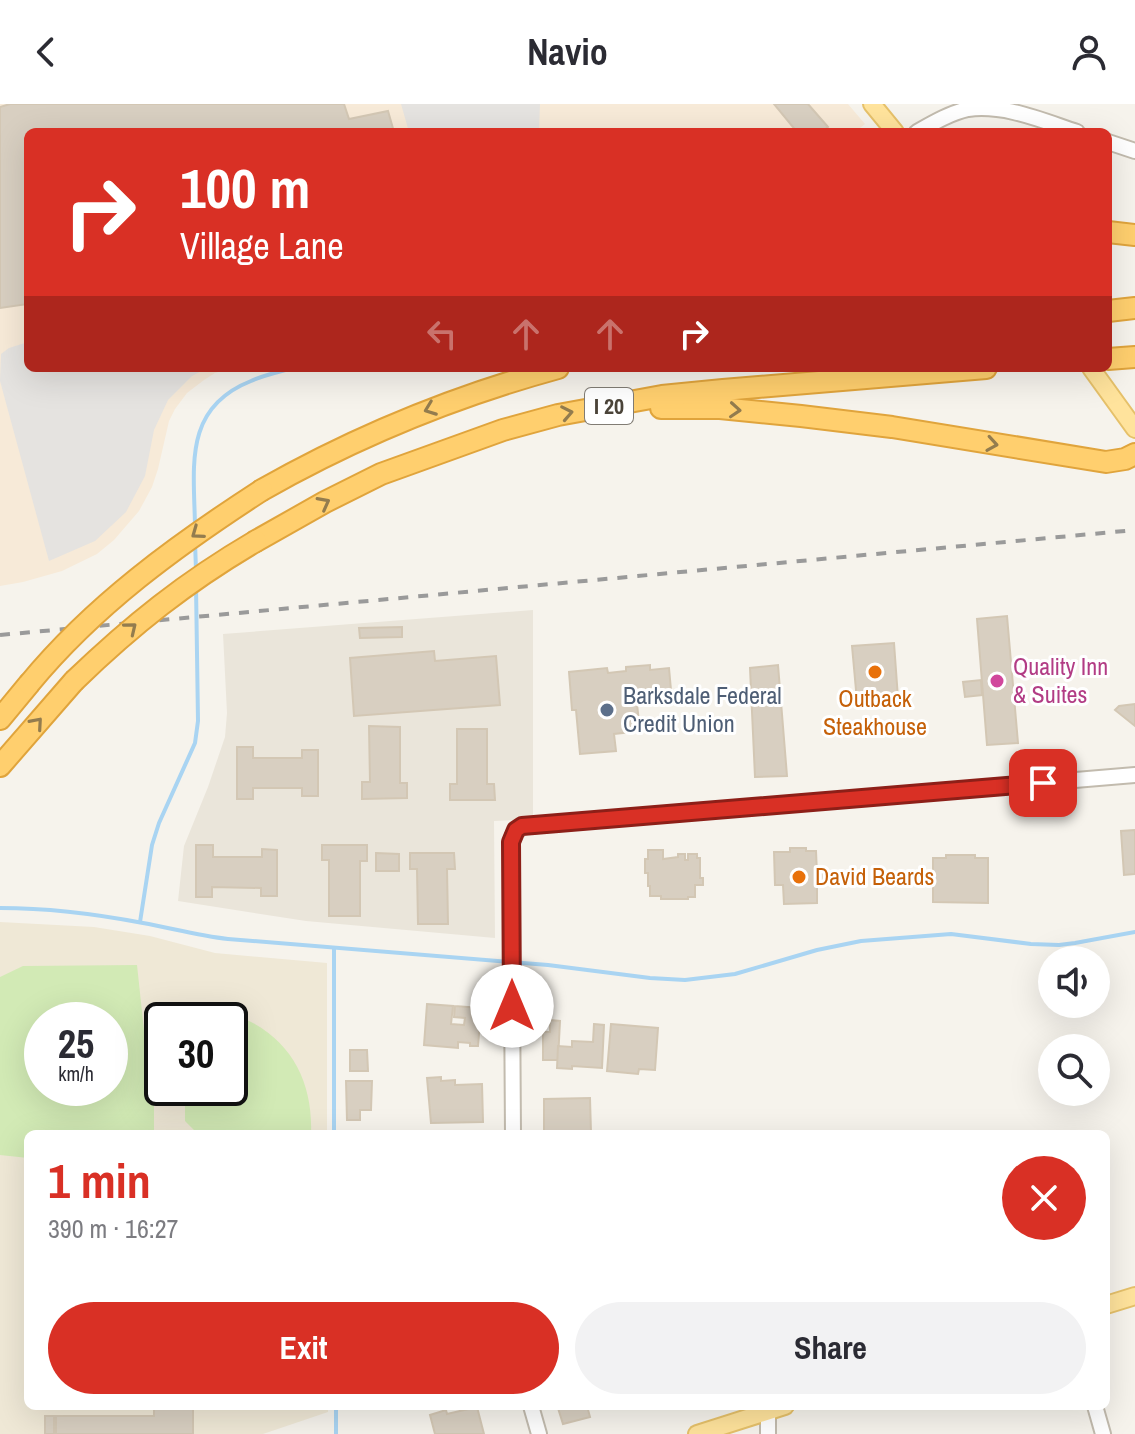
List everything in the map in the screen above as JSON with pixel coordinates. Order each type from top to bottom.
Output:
[{"type":"highway","points":[[1112,232],[1135,235]]},
{"type":"highway","points":[[1112,359],[1135,357]]},
{"type":"highway","points":[[467,395],[519,372]]},
{"type":"highway","name":"I 20","points":[[0,719],[67,640],[133,582],[202,529],[262,490],[361,438],[467,395],[545,372]]},
{"type":"highway","name":"I 20","points":[[0,766],[74,681],[121,636],[168,598],[218,563],[381,474],[503,430],[601,407],[662,396],[938,372]]},
{"type":"highway","points":[[601,407],[637,410],[720,408],[765,412],[892,427],[1106,462],[1135,454]]},
{"type":"main road","points":[[872,104],[892,128]]},
{"type":"main road","points":[[1094,372],[1135,429]]},
{"type":"main road","points":[[1110,1304],[1135,1296]]},
{"type":"main road","points":[[697,1434],[774,1410]]},
{"type":"street","points":[[925,128],[952,114],[979,107],[1010,110],[1065,128]]},
{"type":"street","points":[[1112,143],[1135,151]]},
{"type":"street","points":[[513,1130],[511,842],[516,830],[524,826],[1135,775]]},
{"type":"street","points":[[532,1410],[539,1434]]},
{"type":"street","points":[[1096,1410],[1103,1434]]},
{"type":"street","points":[[768,1412],[768,1434]]},
{"type":"shaded area","points":[[0,104],[848,104],[865,124],[860,128],[24,128],[24,372],[218,372],[187,393],[175,409],[152,487],[139,511],[114,540],[97,554],[62,571],[0,586]]},
{"type":"shaded area","points":[[401,104],[540,104],[539,128],[408,128]]},
{"type":"shaded area","points":[[24,343],[24,372],[200,372],[168,400],[154,430],[145,476],[126,512],[95,541],[49,561],[0,381],[1,354]]},
{"type":"shaded area","points":[[533,610],[533,819],[494,821],[495,938],[306,921],[178,901],[184,846],[225,737],[227,713],[223,634]]},
{"type":"shaded area","points":[[0,922],[94,927],[150,936],[215,953],[327,963],[327,1130],[24,1130],[24,1410],[328,1412],[263,1434],[0,1434]]},
{"type":"green space","points":[[137,965],[144,1031],[144,1106],[154,1106],[154,1130],[24,1130],[24,1158],[0,1155],[0,977],[23,966]]},
{"type":"green space","points":[[248,1021],[268,1032],[290,1056],[305,1084],[311,1130],[194,1130],[185,1121],[185,1106],[248,1106]]},
{"type":"building","points":[[10,104],[344,104],[349,119],[388,111],[393,128],[24,128],[24,305],[0,308],[0,107]]},
{"type":"building","points":[[774,104],[808,104],[828,127],[827,128],[794,128]]},
{"type":"building","name":"Quality Inn & Suites","points":[[1007,616],[1018,743],[987,745],[977,619]]},
{"type":"building","points":[[402,627],[402,637],[360,638],[359,628]]},
{"type":"building","name":"Outback Steakhouse","points":[[894,643],[898,698],[857,701],[852,646]]},
{"type":"building","points":[[434,651],[435,661],[496,656],[500,705],[354,716],[350,658]]},
{"type":"building","name":"Barksdale Federal Credit Union","points":[[650,665],[650,670],[669,668],[672,701],[637,704],[640,731],[614,734],[616,751],[580,754],[569,672],[607,668],[608,673],[626,671],[626,667]]},
{"type":"building","points":[[778,665],[787,776],[755,777],[750,668]]},
{"type":"building","points":[[981,680],[982,695],[965,697],[963,682]]},
{"type":"building","points":[[1135,704],[1135,726],[1115,710],[1119,706]]},
{"type":"building","points":[[369,726],[400,727],[400,783],[407,783],[407,798],[362,799],[362,782],[370,782]]},
{"type":"building","points":[[457,729],[487,729],[487,784],[494,784],[495,800],[450,800],[450,784],[457,784]]},
{"type":"building","points":[[237,747],[253,747],[253,758],[302,758],[302,750],[318,750],[318,796],[302,796],[302,788],[253,788],[253,799],[237,799]]},
{"type":"building","points":[[1135,830],[1135,874],[1124,875],[1121,831]]},
{"type":"building","points":[[196,845],[213,845],[213,857],[262,857],[262,849],[277,850],[277,896],[261,896],[261,888],[212,887],[212,897],[196,897]]},
{"type":"building","points":[[322,845],[367,845],[367,861],[360,861],[360,916],[329,916],[329,860],[322,860]]},
{"type":"building","name":"David Beards","points":[[790,848],[816,851],[817,874],[824,873],[824,881],[817,881],[817,903],[784,904],[783,885],[775,885],[774,852],[790,852]]},
{"type":"building","points":[[648,850],[663,850],[663,859],[685,854],[685,860],[688,860],[688,854],[697,854],[703,885],[695,885],[695,897],[661,899],[661,896],[650,896],[648,873],[645,873]]},
{"type":"building","points":[[376,853],[399,854],[399,871],[376,871]]},
{"type":"building","points":[[410,853],[454,853],[455,869],[447,869],[448,924],[418,924],[417,869],[410,869]]},
{"type":"building","points":[[946,855],[988,858],[988,903],[933,902],[933,858],[946,858]]},
{"type":"building","points":[[427,1004],[453,1006],[451,1024],[464,1025],[465,1018],[454,1017],[455,1006],[481,1008],[478,1046],[458,1042],[458,1048],[424,1045]]},
{"type":"building","points":[[550,1020],[560,1021],[558,1060],[543,1060],[543,1032],[550,1032]]},
{"type":"building","points":[[594,1024],[604,1025],[602,1068],[557,1068],[558,1046],[572,1047],[572,1041],[593,1042]]},
{"type":"building","points":[[611,1024],[658,1028],[655,1070],[639,1069],[638,1074],[607,1071]]},
{"type":"building","points":[[350,1050],[367,1050],[368,1071],[350,1071]]},
{"type":"building","points":[[441,1077],[441,1081],[455,1080],[455,1085],[482,1084],[483,1122],[431,1123],[427,1078]]},
{"type":"building","points":[[346,1081],[372,1081],[371,1110],[360,1110],[360,1120],[347,1120]]},
{"type":"building","points":[[590,1098],[591,1130],[544,1130],[544,1099]]},
{"type":"building","points":[[154,1410],[193,1410],[193,1434],[56,1434],[56,1416],[154,1416]]},
{"type":"building","points":[[446,1410],[447,1414],[478,1410],[484,1434],[435,1434],[430,1415]]},
{"type":"building","points":[[559,1410],[588,1410],[590,1417],[563,1424]]},
{"type":"building","points":[[45,1416],[54,1416],[54,1434],[45,1434]]},
{"type":"waterway","points":[[195,526],[194,461],[203,423],[213,407],[229,393],[256,379],[280,372]]},
{"type":"waterway","points":[[195,542],[196,570]]},
{"type":"waterway","points":[[140,922],[152,845],[195,743],[198,721],[196,586]]},
{"type":"waterway","points":[[0,908],[90,914],[228,939],[548,965],[685,980],[735,974],[817,950],[861,941],[951,934],[1059,945],[1135,932]]},
{"type":"waterway","points":[[334,949],[334,1130]]},
{"type":"waterway","points":[[336,1410],[336,1434]]},
{"type":"railway","points":[[0,635],[1135,530]]},
{"type":"place","name":"Outback Steakhouse","points":[[875,672]]},
{"type":"place","name":"Quality Inn & Suites","points":[[997,681]]},
{"type":"place","name":"Barksdale Federal Credit Union","points":[[607,710]]},
{"type":"place","name":"David Beards","points":[[799,877]]},
{"type":"route","points":[[512,1006],[511,842],[516,830],[522,826],[1043,783]]}]
